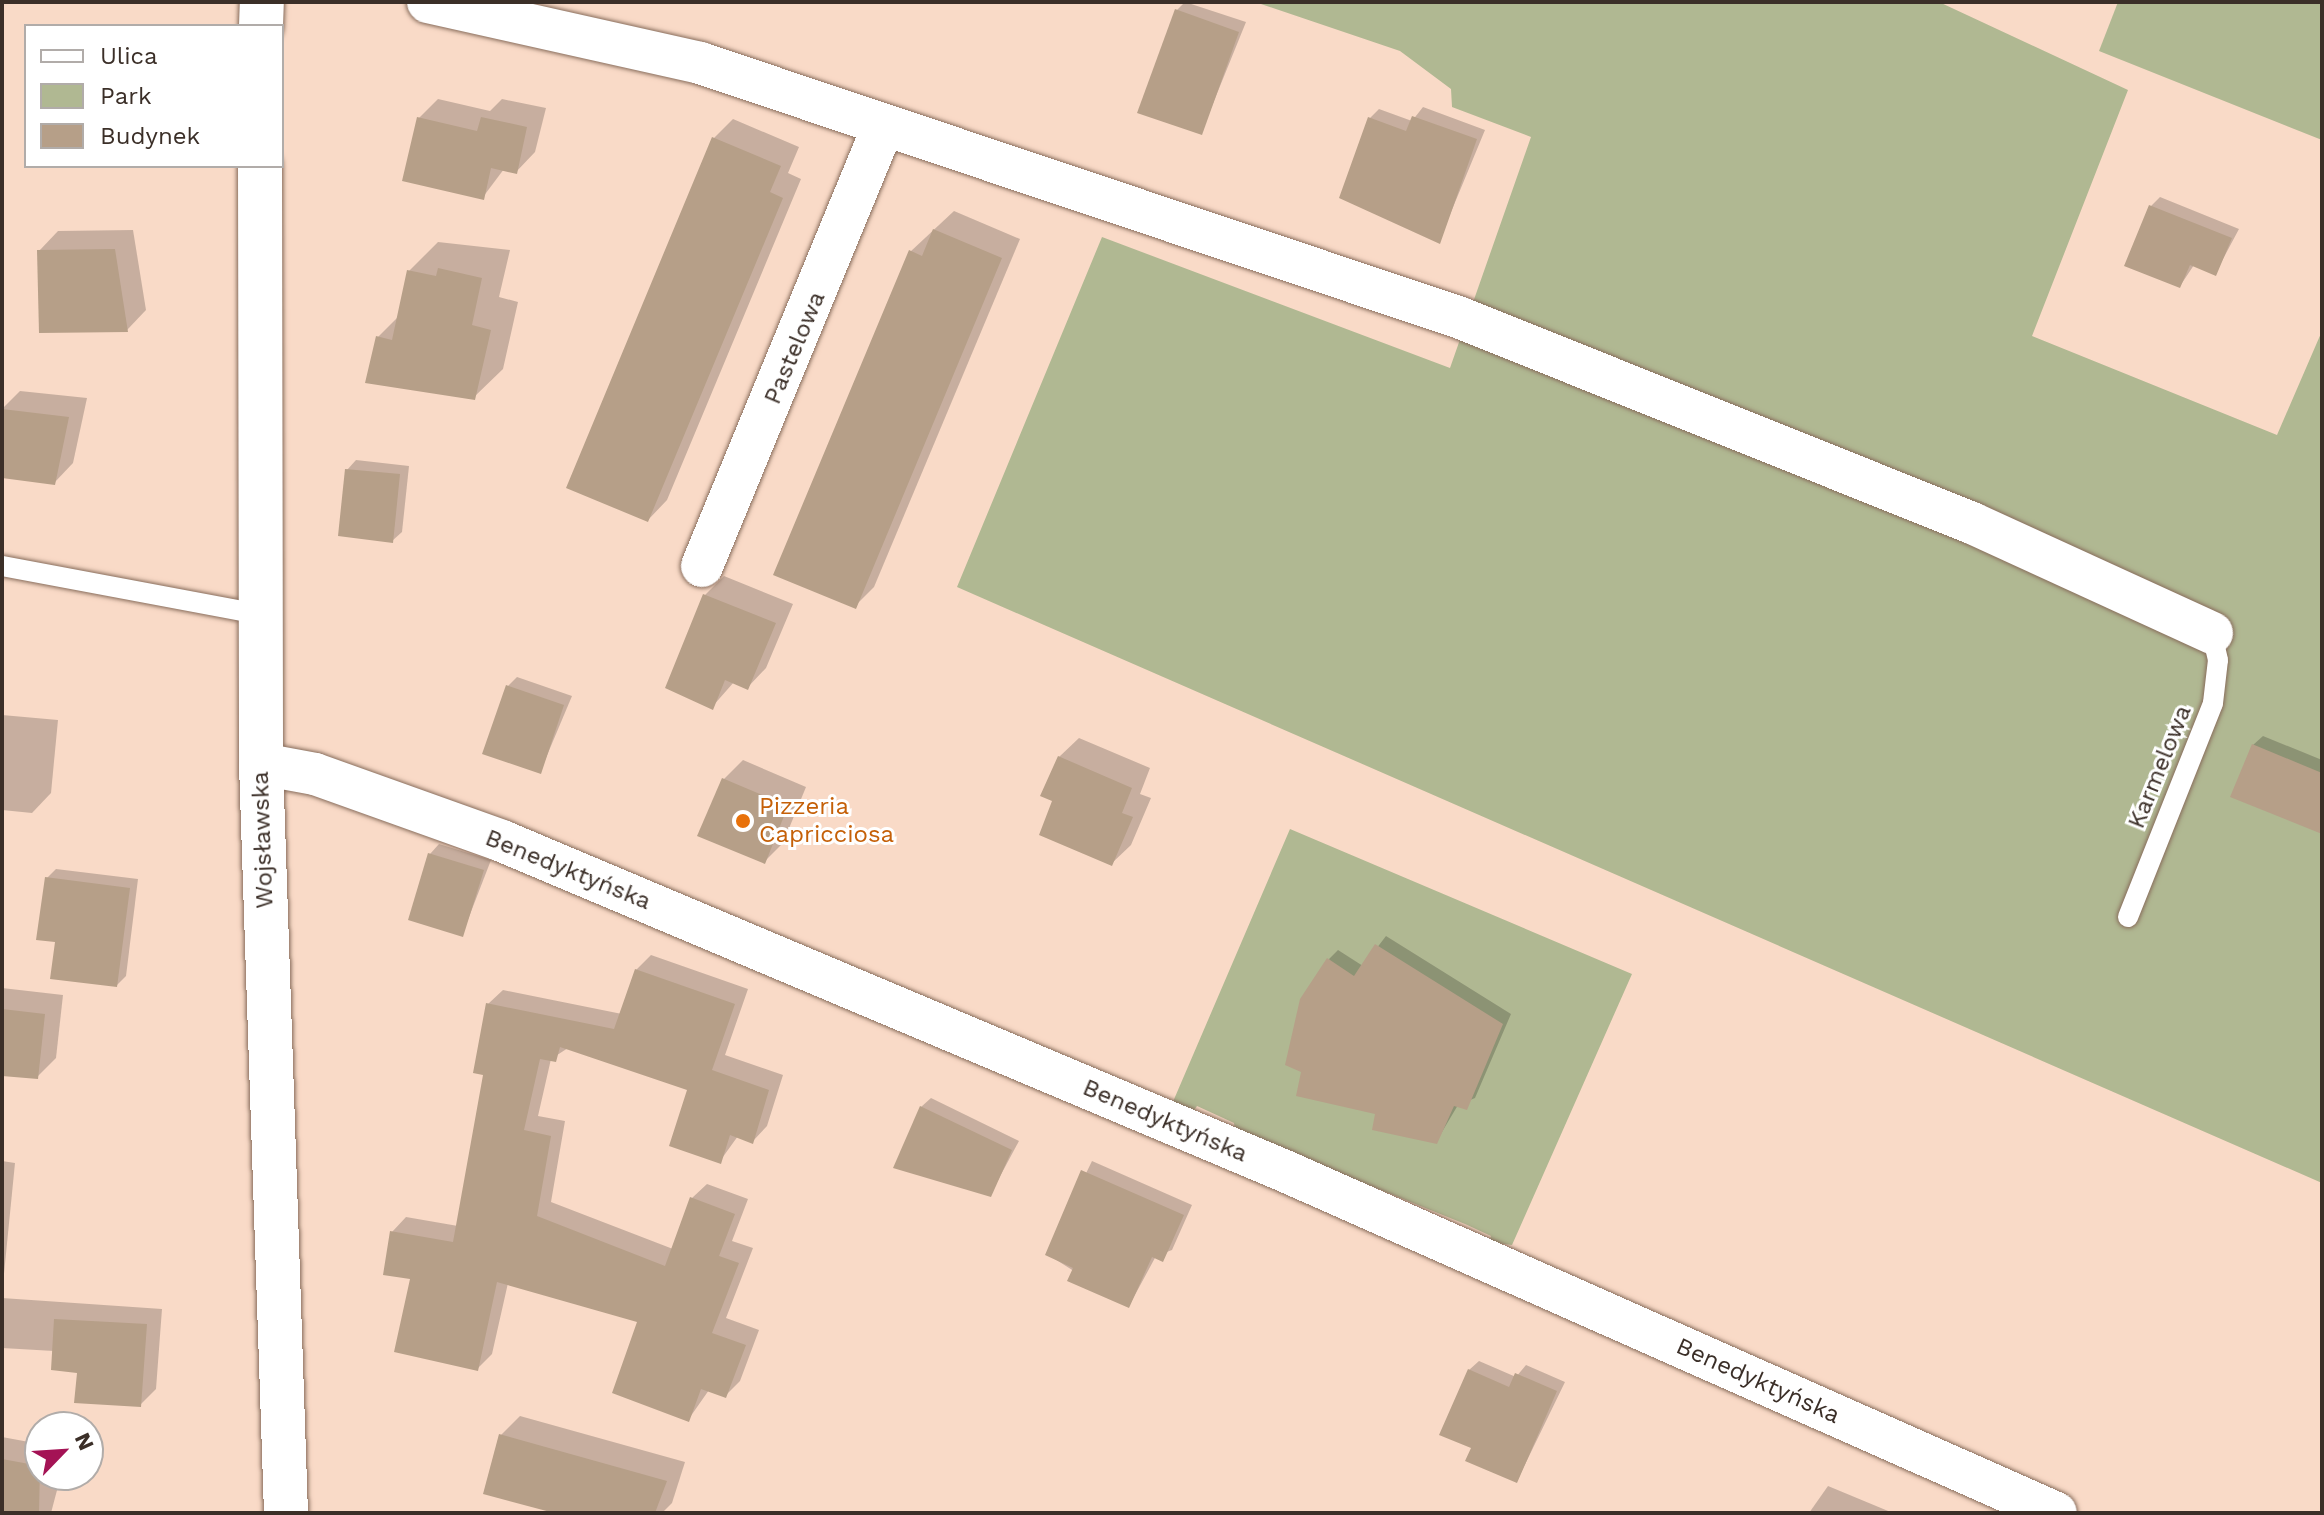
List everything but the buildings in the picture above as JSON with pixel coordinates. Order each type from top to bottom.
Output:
[{"type":"street","points":[[261,24],[262,2]]},
{"type":"street","points":[[428,2],[700,63],[883,127],[1458,317],[1972,523],[2212,633]]},
{"type":"street","name":"Pastelowa","points":[[702,566],[883,127]]},
{"type":"street","name":"Wojsławska","points":[[260,168],[261,764],[286,1513]]},
{"type":"street","name":"Benedyktyńska","points":[[261,764],[315,774],[502,841],[1287,1172],[2056,1513]]},
{"type":"lane","points":[[2,566],[259,614]]},
{"type":"lane","name":"Karmelowa","points":[[2128,917],[2213,703],[2218,660],[2212,633]]},
{"type":"green space","points":[[1255,2],[1939,2],[2128,90],[2032,336],[2277,435],[2322,331],[2322,1183],[957,587],[1102,237],[1450,368],[1531,137],[1452,107],[1451,89],[1400,51]]},
{"type":"green space","points":[[2118,2],[2322,2],[2322,140],[2099,51]]},
{"type":"green space","points":[[1290,829],[1632,974],[1512,1245],[1489,1242],[1491,1236],[1465,1224],[1235,1131],[1234,1123],[1197,1106],[1192,1113],[1172,1104]]},
{"type":"place","name":"Pizzeria Capricciosa","points":[[743,821]]}]
